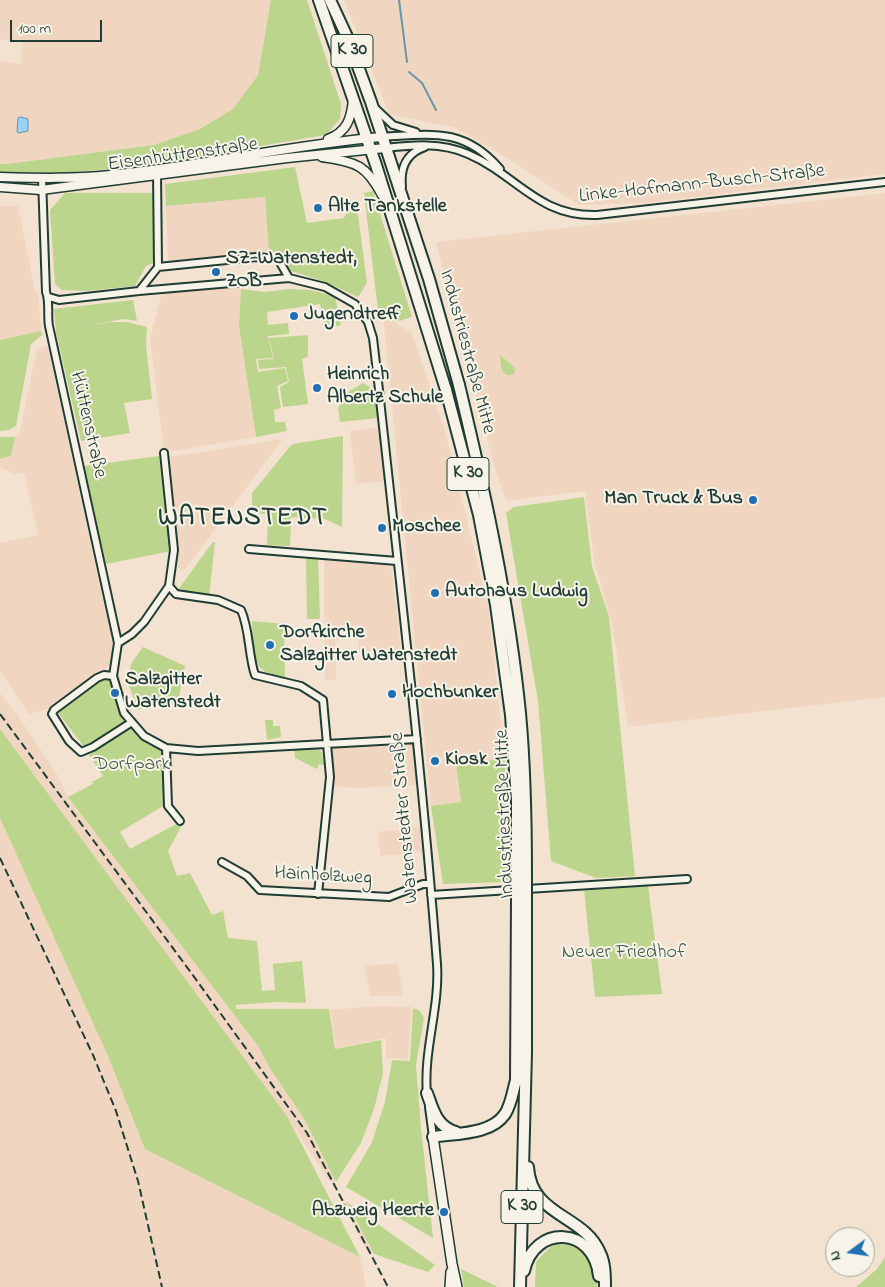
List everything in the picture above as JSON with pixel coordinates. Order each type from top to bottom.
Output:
[{"type":"main road","name":"K 30","points":[[319,0],[370,149]]},
{"type":"main road","name":"K 30","points":[[330,0],[348,39],[371,102],[385,148]]},
{"type":"main road","name":"Industriestraße Mitte","points":[[385,148],[432,287],[459,385],[484,488],[505,601],[520,712],[526,799],[521,877]]},
{"type":"main road","name":"Industriestraße Mitte","points":[[370,149],[446,390],[479,515],[496,605],[511,715],[522,897],[524,1127],[520,1287]]},
{"type":"main road","name":"Industriestraße Mitte","points":[[460,1133],[479,1131],[490,1127],[506,1113],[516,1080],[522,897]]},
{"type":"main road","points":[[427,1092],[435,1115],[440,1122],[446,1128],[460,1133]]},
{"type":"main road","points":[[524,1127],[528,1148],[529,1178],[533,1190],[548,1207],[592,1238],[603,1260],[605,1287]]},
{"type":"main road","points":[[433,1137],[460,1133]]},
{"type":"main road","name":"Watenstedter Straße","points":[[433,1137],[452,1264]]},
{"type":"main road","points":[[520,1287],[525,1263],[533,1251],[544,1241],[557,1237],[577,1240],[589,1250],[597,1264],[600,1287]]},
{"type":"main road","points":[[450,1287],[452,1264]]},
{"type":"main road","points":[[452,1264],[457,1287]]},
{"type":"street","points":[[315,144],[337,136],[345,130],[350,119],[353,98]]},
{"type":"street","points":[[371,102],[381,115],[393,125],[420,133]]},
{"type":"street","name":"Linke-Hofmann-Busch-Straße","points":[[381,137],[420,133],[450,136],[477,147],[504,174]]},
{"type":"street","name":"Eisenhüttenstraße","points":[[0,177],[42,178],[157,173],[315,144],[381,137]]},
{"type":"street","points":[[405,207],[402,170],[410,154],[429,145]]},
{"type":"street","name":"Linke-Hofmann-Busch-Straße","points":[[385,148],[429,145],[443,146],[468,153],[504,174],[541,202],[553,208],[580,216],[885,182]]},
{"type":"street","name":"Eisenhüttenstraße","points":[[0,187],[42,190],[157,173],[385,148]]},
{"type":"street","points":[[315,155],[346,161],[363,168],[374,181],[388,207]]},
{"type":"street","points":[[139,291],[158,267],[157,173]]},
{"type":"street","name":"Hüttenstraße","points":[[42,178],[46,292],[49,297],[47,314],[118,643],[113,676],[124,713],[144,736],[166,748],[198,752],[416,739]]},
{"type":"street","points":[[49,297],[59,300],[289,278],[278,259],[256,257],[158,267]]},
{"type":"street","name":"Watenstedter Straße","points":[[289,278],[325,286],[354,304],[368,322],[373,338],[426,832],[437,967],[435,1006],[427,1060],[427,1092],[433,1137]]},
{"type":"street","points":[[118,643],[132,634],[144,622],[169,586],[174,550],[164,453]]},
{"type":"street","points":[[249,549],[397,561]]},
{"type":"street","points":[[169,586],[176,594],[218,600],[241,610],[246,621],[250,660],[255,675],[301,686],[323,700],[330,777],[318,894]]},
{"type":"street","points":[[113,676],[104,675],[97,678],[54,710],[52,714],[69,741],[81,752],[93,747],[132,722]]},
{"type":"street","points":[[166,748],[168,806],[180,820]]},
{"type":"street","name":"Hainholzweg","points":[[222,862],[248,876],[260,890],[389,897],[423,884],[430,884]]},
{"type":"street","points":[[431,895],[687,879]]},
{"type":"shaded area","points":[[0,0],[271,0],[258,75],[233,109],[200,129],[154,145],[0,164],[0,61],[20,64],[23,43],[0,39]]},
{"type":"shaded area","points":[[344,0],[885,0],[885,174],[643,203],[579,205],[456,128],[389,114]]},
{"type":"shaded area","name":"Man Truck & Bus","points":[[885,193],[885,697],[628,727],[612,623],[594,560],[585,491],[506,501],[493,462],[436,242]]},
{"type":"shaded area","points":[[265,197],[269,252],[168,261],[166,206]]},
{"type":"shaded area","points":[[0,206],[18,206],[35,291],[38,291],[41,331],[0,340]]},
{"type":"shaded area","points":[[239,282],[241,289],[239,326],[256,437],[164,453],[150,338],[163,289]]},
{"type":"shaded area","points":[[383,315],[412,333],[445,431],[488,605],[505,759],[456,764],[461,802],[431,806]]},
{"type":"shaded area","points":[[48,346],[102,596],[116,646],[113,663],[53,707],[29,714],[0,671],[0,543],[38,535],[24,473],[14,474],[0,467],[0,460],[11,456],[15,436],[19,435],[37,349]]},
{"type":"shaded area","points":[[381,427],[387,481],[356,484],[350,431]]},
{"type":"shaded area","points":[[283,439],[183,572],[176,566],[179,553],[169,457]]},
{"type":"shaded area","points":[[324,558],[391,564],[401,651],[359,652],[358,639],[335,640],[336,680],[325,680]]},
{"type":"shaded area","points":[[0,693],[18,716],[58,776],[68,797],[258,1046],[271,1070],[305,1120],[336,1182],[330,1182],[287,1116],[0,729]]},
{"type":"shaded area","points":[[413,744],[418,785],[355,788],[333,786],[330,746]]},
{"type":"shaded area","points":[[0,816],[108,1056],[145,1149],[360,1257],[366,1287],[0,1287]]},
{"type":"shaded area","points":[[420,827],[422,852],[380,856],[378,832]]},
{"type":"shaded area","points":[[398,963],[403,996],[370,996],[365,966]]},
{"type":"shaded area","points":[[378,1006],[412,1007],[408,1059],[386,1058],[386,1038],[336,1048],[330,1010]]},
{"type":"shaded area","points":[[347,1202],[374,1254],[366,1249],[342,1203]]},
{"type":"green space","points":[[271,0],[307,0],[341,104],[340,119],[326,135],[205,156],[82,172],[0,174],[0,164],[154,145],[200,129],[233,109],[258,75]]},
{"type":"green space","points":[[295,167],[307,223],[344,218],[348,210],[356,211],[358,215],[367,283],[358,297],[326,282],[288,270],[277,253],[269,252],[265,197],[166,206],[165,184]]},
{"type":"green space","points":[[373,191],[412,317],[395,322],[378,310],[364,193]]},
{"type":"green space","points":[[65,193],[160,193],[158,261],[146,266],[135,286],[86,291],[62,290],[55,284],[50,210]]},
{"type":"green space","points":[[241,289],[265,292],[290,289],[310,290],[335,296],[341,325],[325,328],[320,304],[267,312],[268,325],[288,323],[289,334],[268,336],[273,358],[256,359],[258,372],[285,368],[288,381],[277,386],[281,408],[274,410],[275,422],[285,422],[287,431],[256,437],[239,326]]},
{"type":"green space","points":[[133,300],[137,321],[123,319],[86,326],[111,322],[127,322],[147,327],[146,345],[152,399],[124,403],[130,433],[81,441],[56,332],[54,309]]},
{"type":"green space","points":[[41,331],[42,335],[31,344],[16,426],[9,430],[0,431],[0,340]]},
{"type":"green space","points":[[308,335],[308,357],[302,359],[308,404],[283,407],[280,387],[289,382],[286,367],[259,369],[258,360],[274,359],[269,338]]},
{"type":"green space","points":[[500,355],[515,368],[514,374],[506,375],[504,373],[501,367]]},
{"type":"green space","points":[[363,383],[376,391],[378,418],[340,422],[338,408],[348,392]]},
{"type":"green space","points":[[343,436],[342,527],[325,519],[291,517],[290,546],[267,545],[268,514],[252,513],[252,493],[292,444]]},
{"type":"green space","points":[[0,437],[15,437],[11,456],[0,459]]},
{"type":"green space","points":[[159,456],[171,551],[106,564],[84,466]]},
{"type":"green space","points":[[584,497],[592,567],[609,616],[635,876],[596,878],[551,861],[538,701],[506,513],[514,507]]},
{"type":"green space","points":[[215,542],[209,597],[181,593],[178,590],[212,543]]},
{"type":"green space","points":[[306,557],[318,558],[320,619],[307,619]]},
{"type":"green space","points":[[252,621],[284,624],[285,678],[268,673],[259,666],[254,654]]},
{"type":"green space","points":[[143,647],[185,666],[178,702],[150,705],[138,710],[128,683],[131,664]]},
{"type":"green space","points":[[104,676],[112,678],[126,720],[85,748],[58,713]]},
{"type":"green space","points":[[265,720],[273,720],[273,726],[280,726],[281,737],[267,740]]},
{"type":"green space","name":"Dorfpark","points":[[130,726],[163,752],[163,806],[120,832],[130,849],[178,823],[182,825],[168,851],[177,876],[190,873],[212,915],[223,911],[228,938],[257,941],[262,991],[275,990],[273,964],[302,961],[306,1003],[276,1002],[235,1005],[237,1009],[329,1009],[335,1049],[381,1040],[383,1074],[374,1109],[361,1143],[336,1182],[305,1120],[271,1070],[258,1046],[68,797],[93,784],[92,782],[103,776],[89,755]]},
{"type":"green space","points":[[0,729],[287,1116],[360,1257],[145,1149],[108,1056],[0,818]]},
{"type":"green space","points":[[318,748],[322,753],[324,765],[319,764],[317,769],[295,758],[294,749]]},
{"type":"green space","points":[[505,759],[509,882],[443,884],[431,806],[461,802],[456,764]]},
{"type":"green space","name":"Neuer Friedhof","points":[[648,886],[662,994],[595,997],[584,889]]},
{"type":"green space","points":[[413,1008],[420,1011],[424,1018],[416,1065],[433,1238],[346,1187],[372,1142],[385,1102],[392,1060],[410,1061]]},
{"type":"green space","points":[[347,1202],[435,1265],[428,1272],[374,1254]]},
{"type":"green space","points":[[553,1244],[574,1245],[590,1259],[598,1276],[597,1287],[535,1287],[536,1262]]},
{"type":"green space","points":[[885,1257],[885,1287],[856,1287],[868,1277],[875,1277],[875,1271]]},
{"type":"green space","points":[[461,1269],[498,1287],[464,1287]]},
{"type":"water","points":[[18,118],[28,119],[28,131],[19,133],[17,132]]},
{"type":"waterway","points":[[399,0],[407,62]]},
{"type":"waterway","points":[[409,72],[422,83],[436,110]]},
{"type":"railway","points":[[0,714],[307,1133],[388,1287]]},
{"type":"railway","points":[[0,858],[93,1055],[116,1111],[138,1181],[162,1287]]},
{"type":"place","name":"Alte Tankstelle","points":[[318,208]]},
{"type":"place","name":"SZ-Watenstedt, ZOB","points":[[216,272]]},
{"type":"place","name":"Jugendtreff","points":[[294,316]]},
{"type":"place","name":"Heinrich Albertz Schule","points":[[317,388]]},
{"type":"place","name":"Man Truck & Bus","points":[[753,500]]},
{"type":"place","name":"Moschee","points":[[382,528]]},
{"type":"place","name":"Autohaus Ludwig","points":[[435,593]]},
{"type":"place","name":"Dorfkirche Salzgitter Watenstedt","points":[[270,645]]},
{"type":"place","name":"Salzgitter Watenstedt","points":[[115,693]]},
{"type":"place","name":"Hochbunker","points":[[392,694]]},
{"type":"place","name":"Kiosk","points":[[435,761]]},
{"type":"place","name":"Abzweig Heerte","points":[[444,1212]]},
{"type":"district","name":"WATENSTEDT","points":[[243,520]]}]
